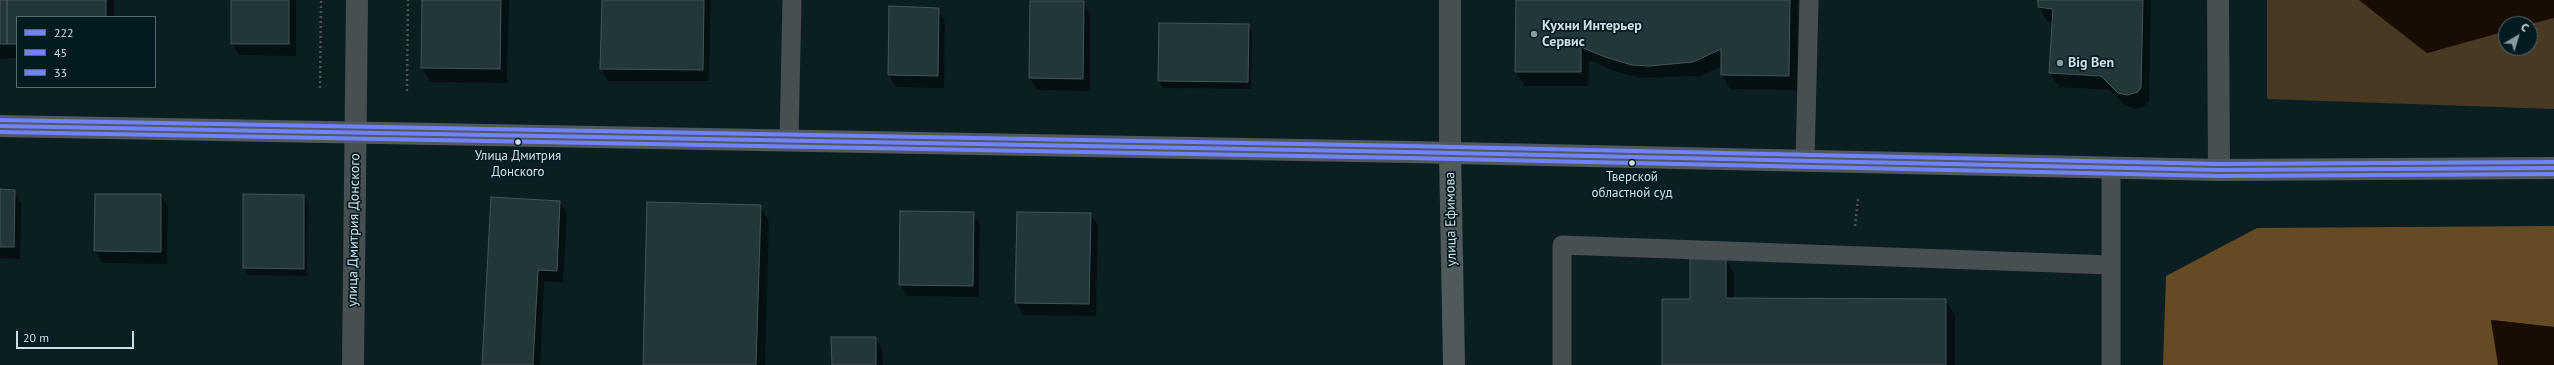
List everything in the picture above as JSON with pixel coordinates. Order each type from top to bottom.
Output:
[{"type":"street","name":"улица Дмитрия Донского","points":[[353,365],[357,0]]},
{"type":"street","name":"улица Ефимова","points":[[1450,0],[1450,153],[1454,365]]},
{"type":"street","points":[[2218,0],[2219,170]]},
{"type":"street","points":[[0,126],[1450,153],[2219,170],[2554,168]]},
{"type":"lane","points":[[789,140],[792,0]]},
{"type":"lane","points":[[1805,161],[1809,0]]},
{"type":"lane","points":[[2111,167],[2111,365]]},
{"type":"lane","points":[[1562,365],[1562,245],[2110,266]]},
{"type":"path","points":[[320,88],[321,0]]},
{"type":"path","points":[[407,91],[408,0]]},
{"type":"shaded area","points":[[2267,0],[2359,0],[2427,53],[2498,33],[2498,56],[2538,56],[2538,22],[2554,18],[2554,109],[2267,99]]},
{"type":"shaded area","points":[[2359,0],[2554,0],[2554,18],[2538,22],[2538,16],[2498,16],[2498,33],[2427,53]]},
{"type":"shaded area","points":[[2554,226],[2554,327],[2491,320],[2499,365],[2163,365],[2166,276],[2257,228]]},
{"type":"shaded area","points":[[2491,320],[2554,327],[2554,365],[2498,365]]},
{"type":"building","points":[[0,0],[7,0],[7,44],[0,44]]},
{"type":"building","points":[[7,0],[106,0],[106,16],[16,16],[16,44],[7,44]]},
{"type":"building","points":[[231,0],[289,0],[289,44],[231,44]]},
{"type":"building","points":[[422,0],[501,0],[500,69],[421,68]]},
{"type":"building","points":[[602,0],[704,0],[703,70],[600,69]]},
{"type":"building","points":[[1516,0],[1790,0],[1789,76],[1721,75],[1721,49],[1693,62],[1649,66],[1632,65],[1605,57],[1581,47],[1581,72],[1515,72]]},
{"type":"building","points":[[2038,0],[2143,0],[2141,87],[2138,92],[2127,95],[2118,93],[2101,76],[2049,73],[2053,9],[2038,7]]},
{"type":"building","points":[[1030,1],[1084,1],[1083,79],[1029,78]]},
{"type":"building","points":[[889,6],[939,8],[938,76],[888,75]]},
{"type":"building","points":[[1159,23],[1249,24],[1248,82],[1158,81]]},
{"type":"building","points":[[0,189],[15,190],[14,247],[0,247]]},
{"type":"building","points":[[95,194],[161,194],[161,252],[94,251]]},
{"type":"building","points":[[243,194],[304,195],[304,269],[243,268]]},
{"type":"building","points":[[491,197],[560,201],[557,271],[538,270],[533,365],[482,365]]},
{"type":"building","points":[[647,202],[761,205],[756,365],[643,365]]},
{"type":"building","points":[[900,211],[974,212],[973,286],[899,285]]},
{"type":"building","points":[[1017,212],[1091,213],[1089,304],[1015,303]]},
{"type":"building","points":[[1690,257],[1726,258],[1726,298],[1946,299],[1946,365],[1662,365],[1662,299],[1690,299]]},
{"type":"building","points":[[831,337],[876,337],[876,365],[832,365]]},
{"type":"transit line","name":"33","points":[[0,120],[1409,146],[2219,164],[2554,162]]},
{"type":"transit line","name":"222","points":[[0,126],[1409,152],[2219,170],[2554,168]]},
{"type":"transit line","name":"45","points":[[0,132],[1409,158],[2219,176],[2554,174]]},
{"type":"place","name":"Кухни Интерьер Сервис","points":[[1534,34]]},
{"type":"place","name":"Big Ben","points":[[2060,63]]},
{"type":"place","name":"Улица Дмитрия Донского","points":[[518,142]]},
{"type":"place","name":"Тверской областной суд","points":[[1632,163]]}]
